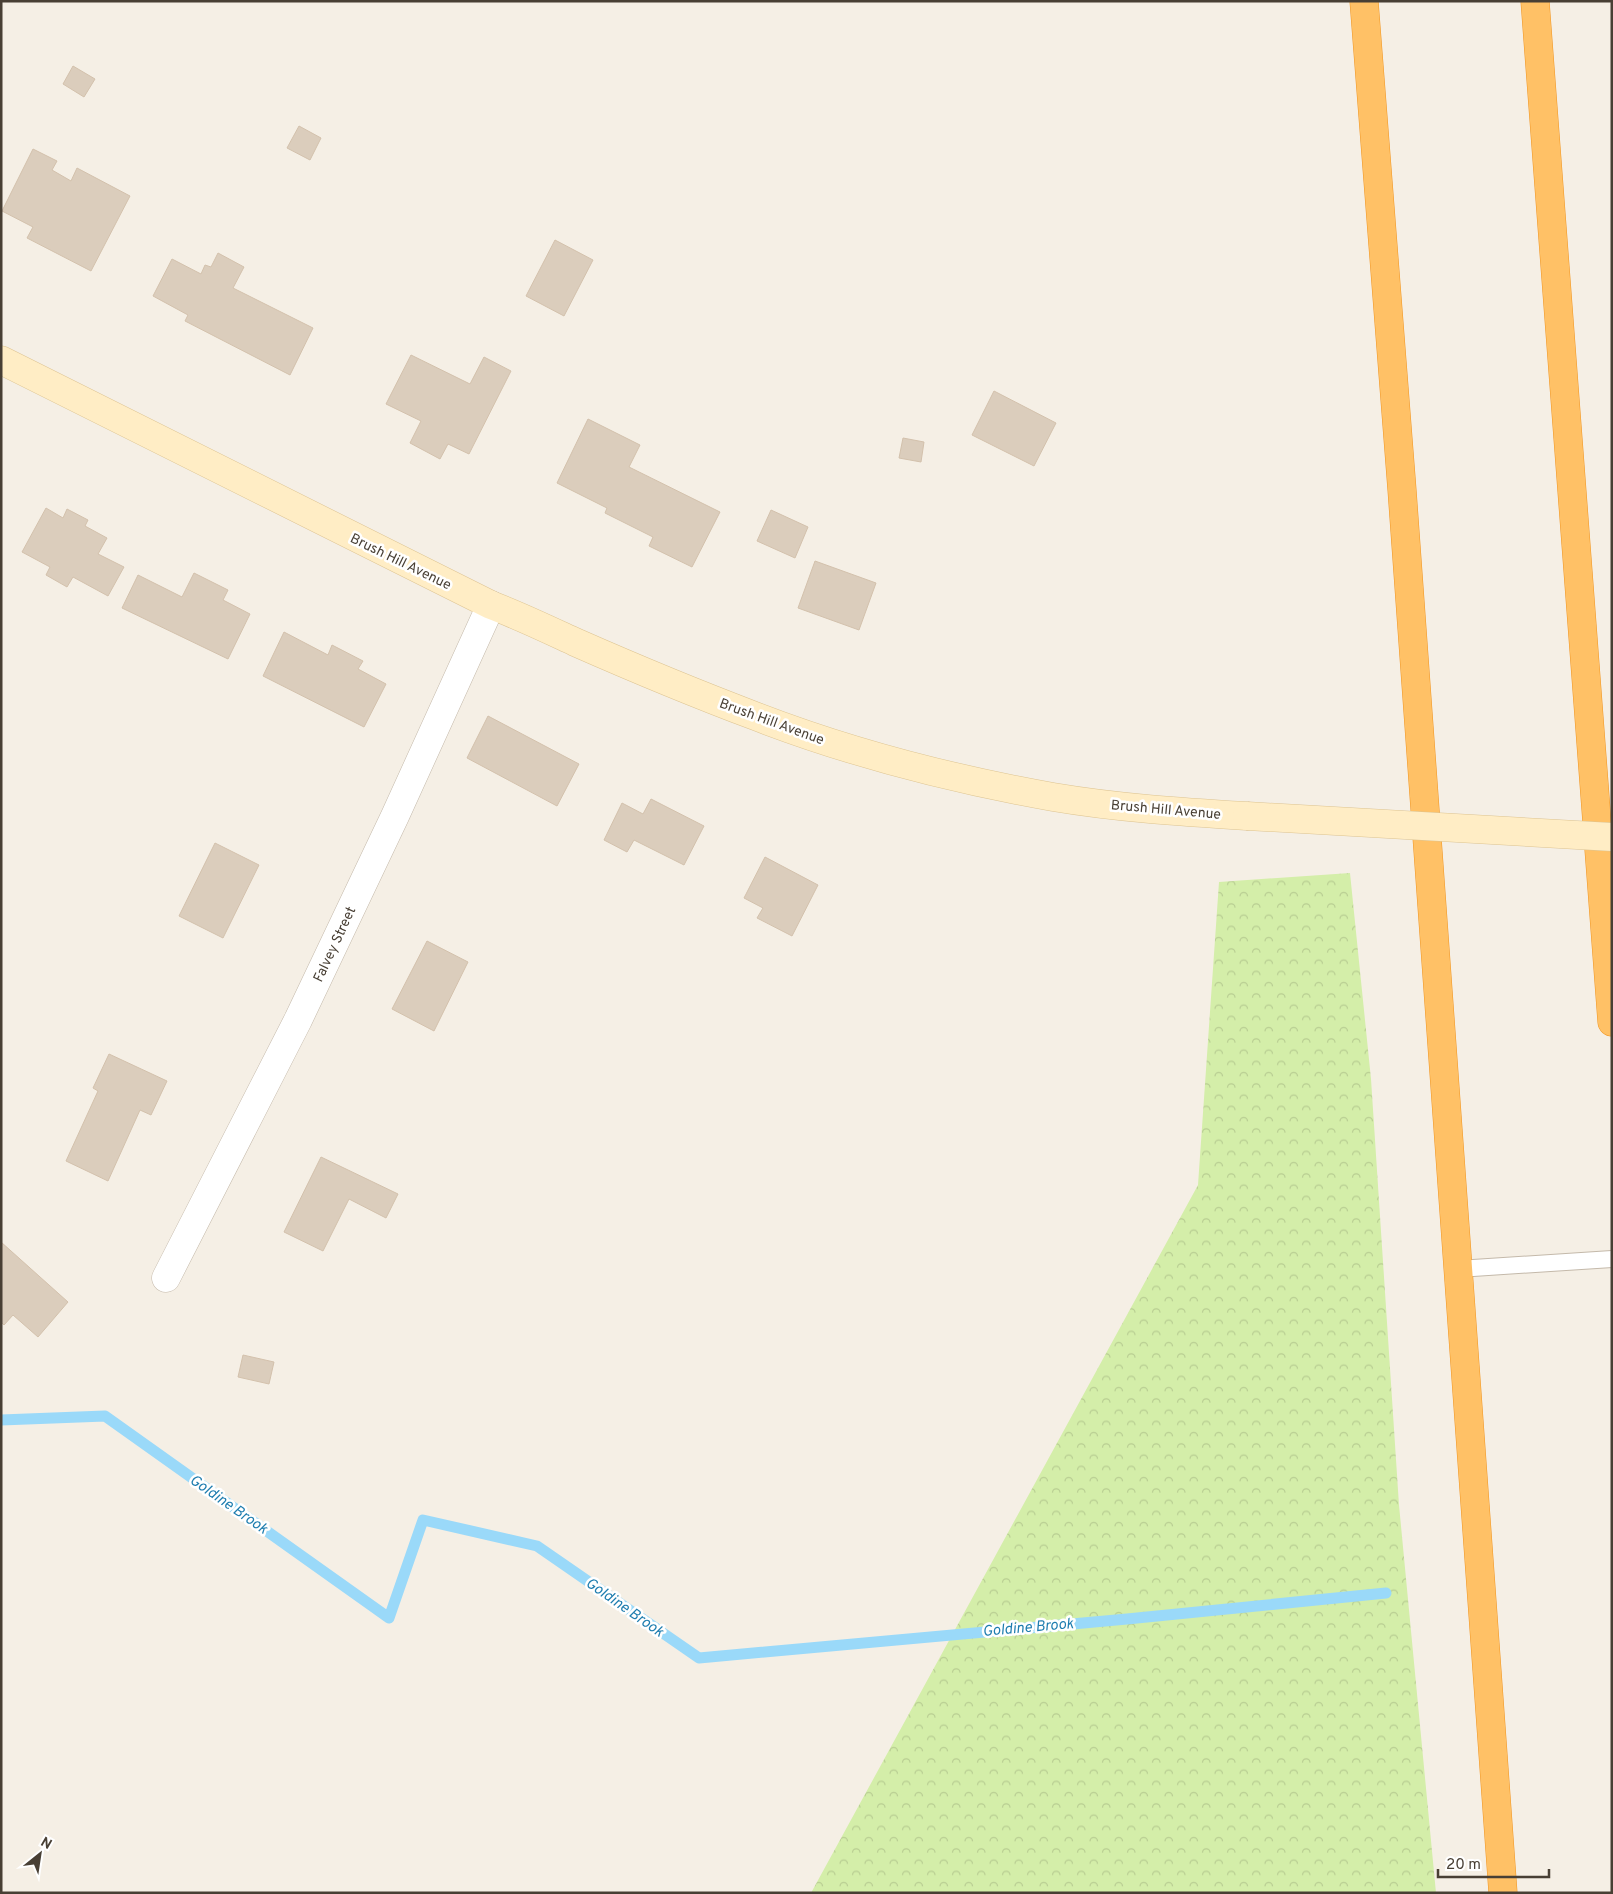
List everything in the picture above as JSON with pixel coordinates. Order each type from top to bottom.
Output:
[{"type":"highway","points":[[1364,1],[1402,490],[1503,1893]]},
{"type":"highway","points":[[1535,1],[1612,1022]]},
{"type":"street","name":"Brush Hill Avenue","points":[[1,360],[491,605],[528,619],[660,679],[756,717],[826,741],[992,786],[1055,797],[1171,812],[1612,837]]},
{"type":"street","name":"Falvey Street","points":[[166,1278],[298,1020],[395,816],[491,605]]},
{"type":"lane","points":[[1458,1268],[1612,1259]]},
{"type":"green space","points":[[1350,873],[1371,1079],[1399,1505],[1436,1893],[811,1893],[1198,1185],[1219,882]]},
{"type":"building","points":[[73,66],[95,79],[84,97],[63,84]]},
{"type":"building","points":[[299,126],[321,138],[310,160],[287,148]]},
{"type":"building","points":[[33,149],[57,161],[52,170],[71,181],[77,168],[130,196],[91,271],[27,238],[33,227],[2,211]]},
{"type":"building","points":[[555,240],[593,260],[564,316],[526,296]]},
{"type":"building","points":[[218,253],[244,267],[233,288],[313,328],[290,375],[185,321],[188,315],[153,296],[172,259],[201,274],[205,265],[211,267]]},
{"type":"building","points":[[411,355],[470,384],[484,357],[511,371],[469,454],[448,444],[440,459],[410,443],[421,421],[386,404]]},
{"type":"building","points":[[994,391],[1056,423],[1034,466],[972,435]]},
{"type":"building","points":[[588,419],[640,445],[629,467],[720,512],[692,567],[649,546],[653,537],[605,513],[607,508],[557,483]]},
{"type":"building","points":[[903,438],[924,442],[921,462],[899,458]]},
{"type":"building","points":[[46,508],[63,518],[67,509],[88,520],[85,526],[107,538],[98,554],[124,567],[108,596],[73,577],[67,587],[46,575],[50,567],[22,552]]},
{"type":"building","points":[[771,510],[808,527],[795,558],[757,541]]},
{"type":"building","points":[[815,561],[876,583],[859,630],[798,608]]},
{"type":"building","points":[[194,573],[228,590],[223,600],[250,614],[228,659],[122,608],[138,575],[182,597]]},
{"type":"building","points":[[284,632],[328,655],[332,645],[363,661],[358,669],[386,684],[364,727],[263,676]]},
{"type":"building","points":[[488,716],[579,764],[557,806],[467,758]]},
{"type":"building","points":[[651,799],[704,826],[684,865],[634,840],[627,852],[604,840],[622,803],[643,814]]},
{"type":"building","points":[[215,843],[259,865],[223,938],[179,916]]},
{"type":"building","points":[[765,857],[818,885],[792,936],[757,918],[763,908],[744,898]]},
{"type":"building","points":[[427,941],[468,962],[434,1031],[392,1009]]},
{"type":"building","points":[[109,1054],[167,1081],[151,1115],[140,1110],[108,1181],[66,1161],[98,1091],[93,1088]]},
{"type":"building","points":[[321,1157],[398,1194],[386,1218],[349,1199],[323,1251],[284,1232]]},
{"type":"building","points":[[1,1242],[68,1302],[38,1337],[13,1315],[4,1325],[1,1322]]},
{"type":"building","points":[[243,1355],[274,1362],[269,1384],[238,1377]]},
{"type":"waterway","name":"Goldine Brook","points":[[1,1420],[105,1416],[389,1618],[423,1520],[537,1546],[699,1658],[1386,1593]]}]
